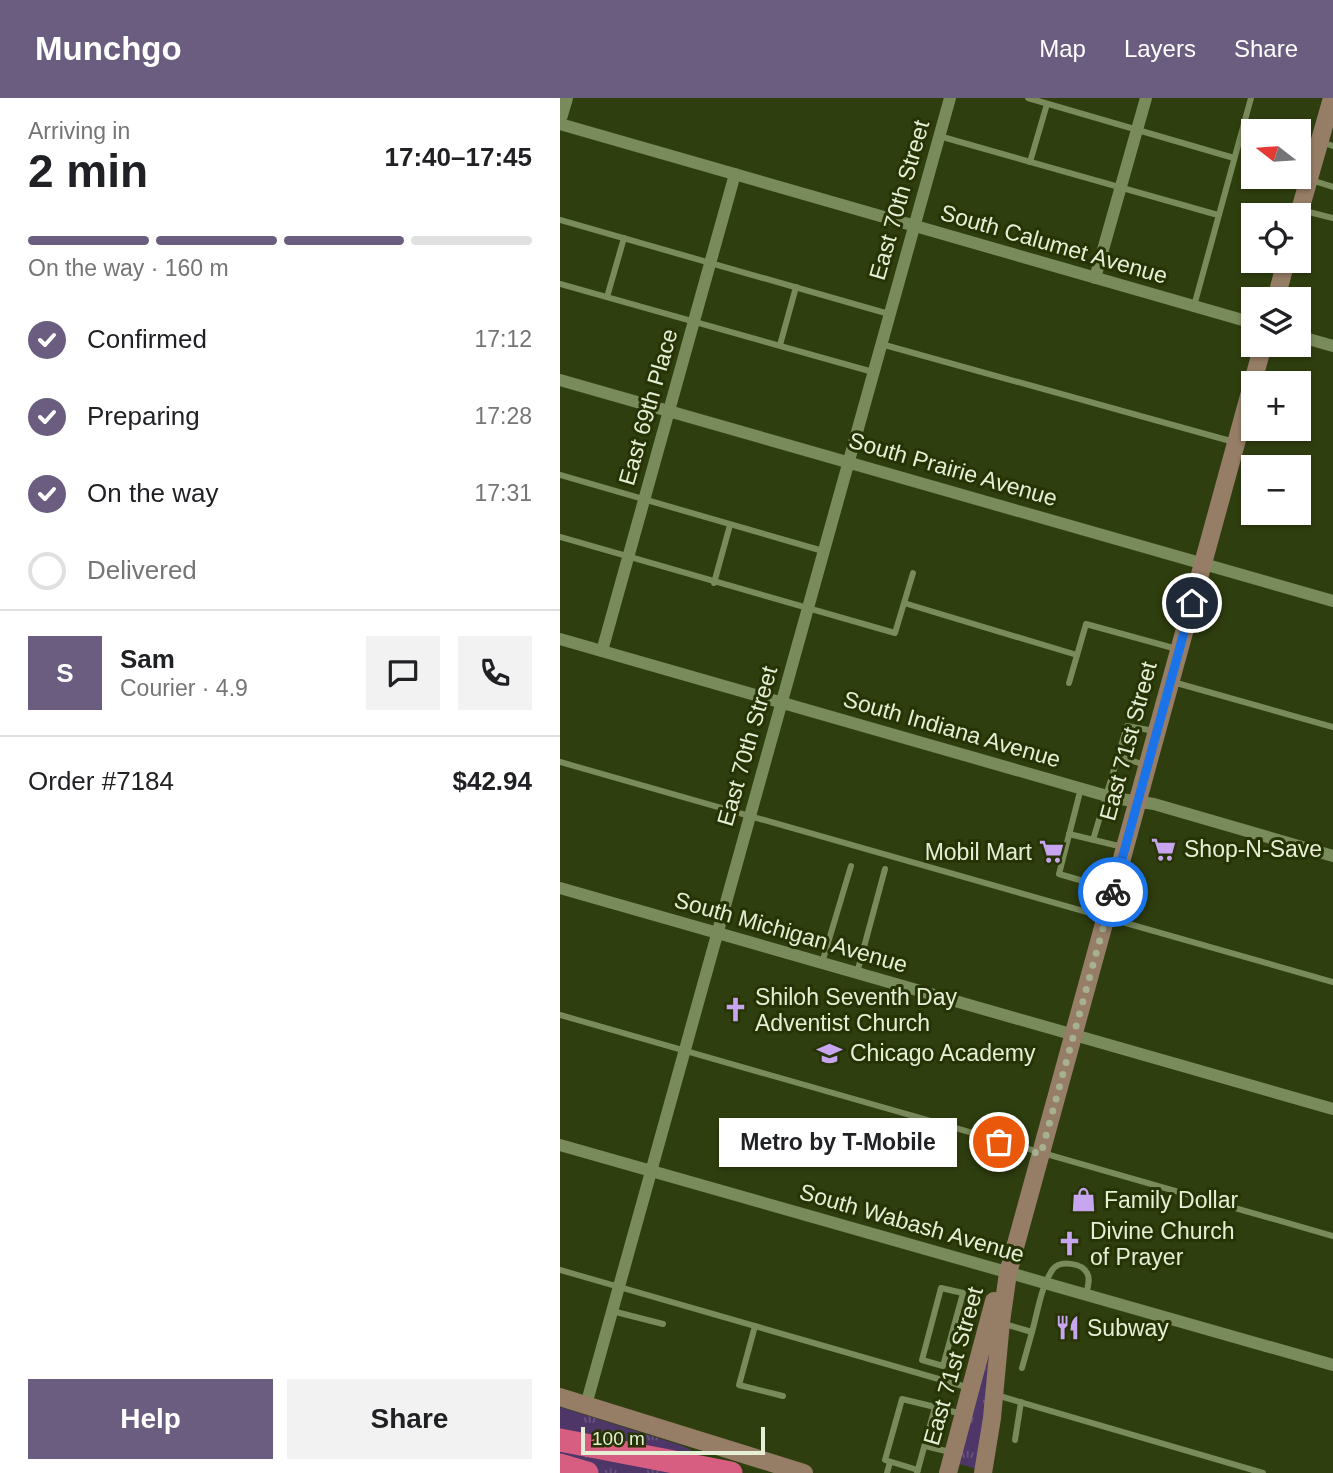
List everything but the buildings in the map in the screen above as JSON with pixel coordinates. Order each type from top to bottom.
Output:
[{"type":"highway","points":[[560,1440],[731,1473]]},
{"type":"highway","points":[[560,1465],[587,1473]]},
{"type":"main road","points":[[1311,176],[1326,144],[1332,98]]},
{"type":"main road","name":"East 71st Street","points":[[983,1473],[988,1453],[994,1395],[996,1293],[1008,1273],[1260,357]]},
{"type":"main road","name":"East 71st Street","points":[[948,1473],[995,1321]]},
{"type":"main road","points":[[560,1397],[804,1473]]},
{"type":"street","points":[[560,115],[565,98]]},
{"type":"street","name":"East 70th Street","points":[[586,1405],[950,98]]},
{"type":"street","points":[[1095,278],[1146,98]]},
{"type":"street","name":"South Calumet Avenue","points":[[560,124],[1241,320]]},
{"type":"street","name":"East 69th Place","points":[[602,651],[735,174]]},
{"type":"street","points":[[1311,340],[1333,346]]},
{"type":"street","name":"South Prairie Avenue","points":[[560,380],[1333,601]]},
{"type":"street","name":"South Indiana Avenue","points":[[560,639],[1081,788],[1162,806],[1333,856]]},
{"type":"street","name":"South Michigan Avenue","points":[[560,888],[1333,1108]]},
{"type":"street","name":"South Wabash Avenue","points":[[560,1145],[1333,1365]]},
{"type":"lane","points":[[1028,98],[1234,158]]},
{"type":"lane","points":[[1194,306],[1251,98]]},
{"type":"lane","points":[[1030,162],[1047,103]]},
{"type":"lane","points":[[939,136],[1218,215]]},
{"type":"lane","points":[[1311,181],[1333,187]]},
{"type":"lane","points":[[1311,215],[1333,218]]},
{"type":"lane","points":[[560,220],[889,314]]},
{"type":"lane","points":[[607,297],[624,238]]},
{"type":"lane","points":[[560,284],[873,372]]},
{"type":"lane","points":[[780,345],[796,288]]},
{"type":"lane","points":[[881,344],[1236,443]]},
{"type":"lane","points":[[560,475],[823,551]]},
{"type":"lane","points":[[713,583],[730,525]]},
{"type":"lane","points":[[560,537],[895,633],[913,573]]},
{"type":"lane","points":[[904,603],[1077,655]]},
{"type":"lane","points":[[1069,683],[1086,624],[1179,649]]},
{"type":"lane","points":[[1170,681],[1333,727]]},
{"type":"lane","points":[[1093,840],[1127,726],[1157,732]]},
{"type":"lane","points":[[1118,756],[1147,765]]},
{"type":"lane","points":[[560,762],[1333,982]]},
{"type":"lane","points":[[1081,788],[1059,874],[1113,890]]},
{"type":"lane","points":[[1069,834],[1125,847]]},
{"type":"lane","points":[[822,963],[851,866]]},
{"type":"lane","points":[[857,973],[885,869]]},
{"type":"lane","points":[[560,1015],[1333,1236]]},
{"type":"lane","points":[[1022,1368],[1045,1283],[1056,1265],[1072,1265],[1087,1273],[1089,1281],[1086,1295]]},
{"type":"lane","points":[[560,1270],[972,1389]]},
{"type":"lane","points":[[942,1288],[963,1293],[943,1366],[931,1363],[922,1360],[942,1288]]},
{"type":"lane","points":[[612,1311],[663,1324]]},
{"type":"lane","points":[[995,1321],[1032,1332]]},
{"type":"lane","points":[[755,1326],[739,1385],[783,1396]]},
{"type":"lane","points":[[928,1376],[931,1363]]},
{"type":"lane","points":[[994,1395],[1263,1473]]},
{"type":"lane","points":[[935,1407],[918,1472],[885,1460],[902,1399],[935,1407],[964,1415]]},
{"type":"lane","points":[[1015,1440],[1021,1402]]},
{"type":"lane","points":[[925,1446],[954,1452]]},
{"type":"lane","points":[[887,1473],[890,1462]]},
{"type":"green space","points":[[992,1334],[996,1335],[977,1469],[956,1463]]},
{"type":"green space","points":[[560,1407],[691,1450],[688,1458],[560,1433]]},
{"type":"green space","points":[[560,1447],[693,1473],[600,1473],[560,1461]]},
{"type":"way so far","points":[[999,1142],[1041,1154],[1113,892]]},
{"type":"place","name":"Shop-N-Save","points":[[1164,849]]},
{"type":"place","name":"Mobil Mart","points":[[1052,852]]},
{"type":"place","name":"Shiloh Seventh Day Adventist Church","points":[[735,1010]]},
{"type":"place","name":"Chicago Academy","points":[[830,1053]]},
{"type":"place","name":"Metro by T-Mobile","points":[[999,1142]]},
{"type":"place","name":"Family Dollar","points":[[1084,1200]]},
{"type":"place","name":"Divine Church of Prayer","points":[[1070,1244]]},
{"type":"place","name":"Subway","points":[[1067,1328]]},
{"type":"route","points":[[1113,892],[1192,603]]}]
